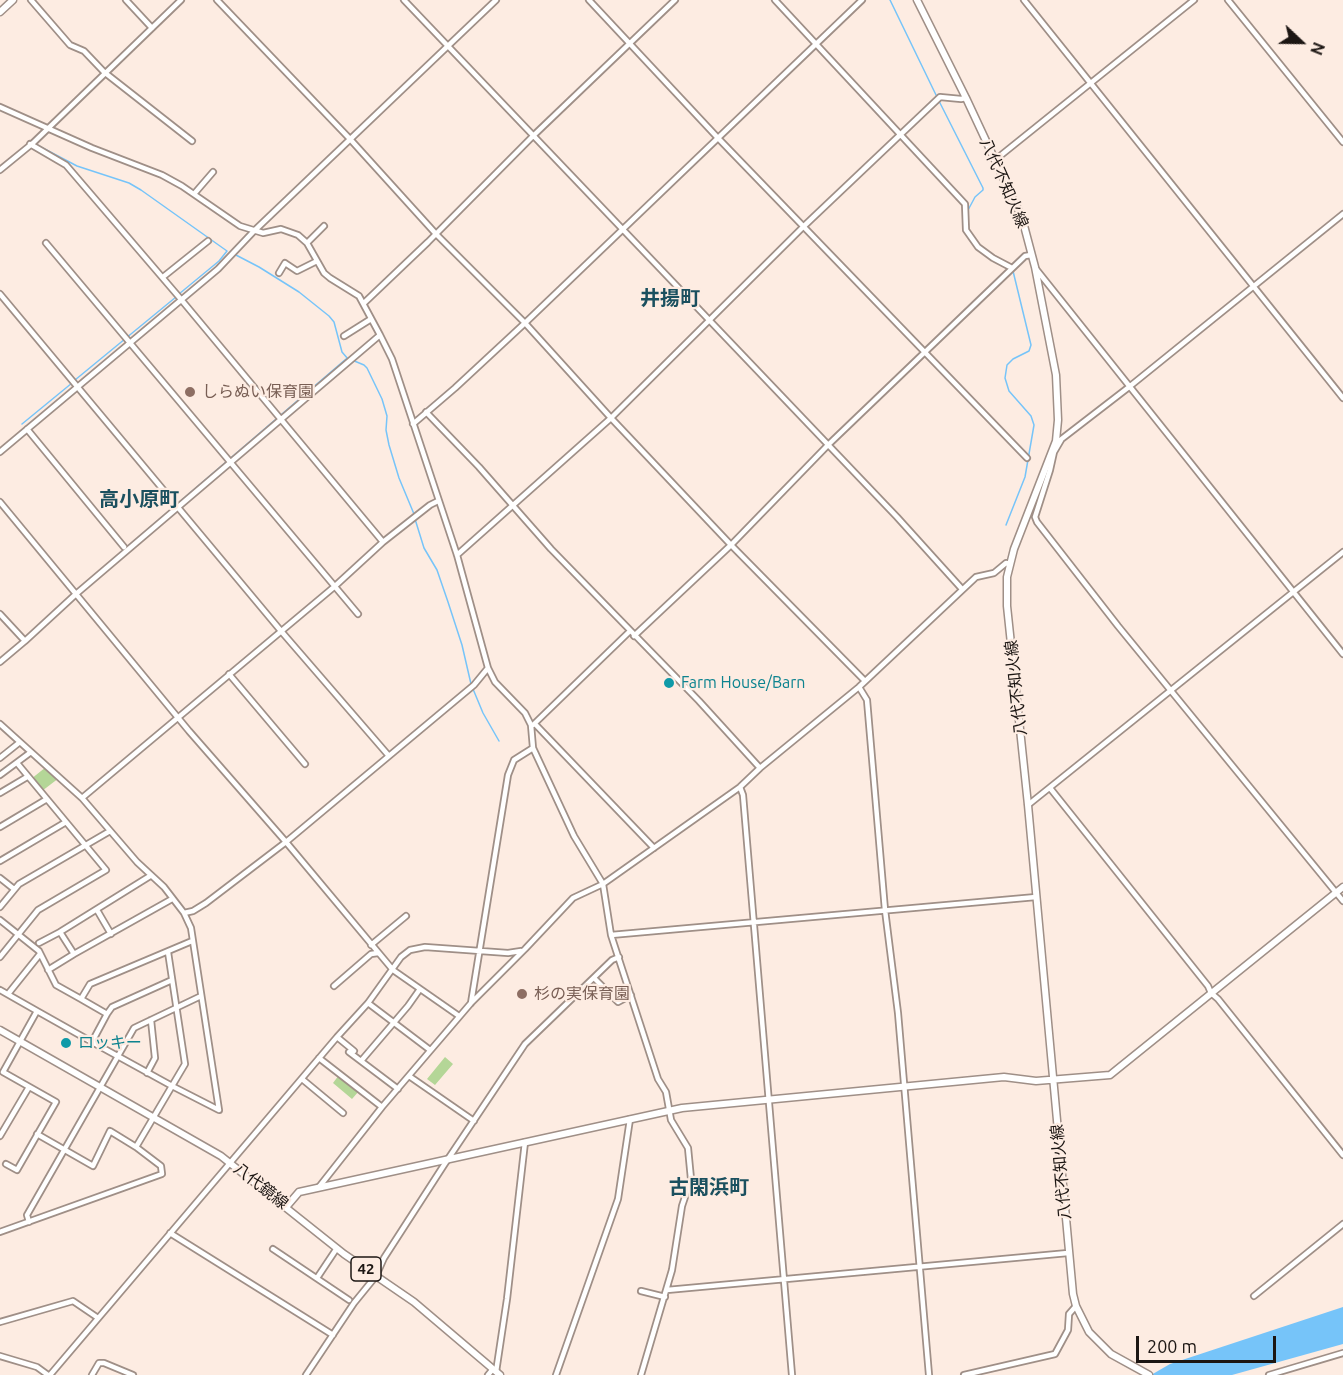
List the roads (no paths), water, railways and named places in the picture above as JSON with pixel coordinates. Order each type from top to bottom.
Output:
[{"type":"main road","points":[[0,12],[13,0]]},
{"type":"main road","name":"八代不知火線","points":[[917,0],[1022,218],[1035,267],[1056,375],[1058,441],[1010,564],[1006,591],[1007,606],[1028,806],[1068,1253],[1076,1306],[1089,1332],[1111,1354],[1149,1375]]},
{"type":"main road","points":[[287,1206],[299,1192],[670,1110],[1004,1077],[1036,1081],[1110,1075],[1343,886]]},
{"type":"main road","name":"八代鏡線","points":[[0,1030],[155,1117],[231,1163],[337,1248],[414,1302],[494,1373]]},
{"type":"street","points":[[31,0],[70,45],[84,51],[105,72],[192,141]]},
{"type":"street","points":[[126,0],[152,28]]},
{"type":"street","points":[[0,170],[48,128],[181,0]]},
{"type":"street","points":[[217,0],[350,139],[436,234],[525,323],[731,545],[865,681]]},
{"type":"street","points":[[404,0],[962,589]]},
{"type":"street","points":[[0,452],[179,296],[218,269],[495,0]]},
{"type":"street","points":[[589,0],[717,137],[1027,459]]},
{"type":"street","points":[[364,303],[436,234],[532,136],[675,0]]},
{"type":"street","points":[[775,0],[965,204],[965,224],[974,242],[984,252],[1012,268]]},
{"type":"street","points":[[413,424],[525,323],[862,0]]},
{"type":"street","points":[[1024,0],[1343,398]]},
{"type":"street","points":[[994,160],[1194,0]]},
{"type":"street","points":[[1228,0],[1343,142]]},
{"type":"street","points":[[457,555],[611,418],[803,227],[941,97],[966,98]]},
{"type":"street","points":[[0,107],[92,148],[162,175],[240,226],[256,232],[281,230],[298,235],[307,243],[330,278],[352,291],[364,303],[392,359],[457,555],[488,668],[495,682],[525,713],[533,725],[654,848]]},
{"type":"street","points":[[30,144],[66,165],[179,296],[383,542]]},
{"type":"street","points":[[194,194],[206,175],[213,171]]},
{"type":"street","points":[[1343,214],[1130,387],[1058,441],[1035,517],[1171,690],[1343,901]]},
{"type":"street","points":[[307,243],[324,226]]},
{"type":"street","points":[[163,277],[208,241]]},
{"type":"street","points":[[46,243],[358,614]]},
{"type":"street","points":[[641,1375],[667,1290],[678,1241],[682,1206],[691,1179],[688,1148],[671,1120],[666,1092],[658,1079],[611,935],[603,884],[585,858],[533,748],[533,725],[731,545],[828,445],[925,351],[1025,256],[1031,255]]},
{"type":"street","points":[[279,273],[285,262],[298,273],[317,261]]},
{"type":"street","points":[[1035,267],[1343,654]]},
{"type":"street","points":[[0,294],[281,631],[389,756]]},
{"type":"street","points":[[344,336],[371,319]]},
{"type":"street","points":[[0,662],[228,461],[380,334]]},
{"type":"street","points":[[426,412],[551,549],[699,701],[760,768]]},
{"type":"street","points":[[27,429],[124,547]]},
{"type":"street","points":[[82,798],[334,587],[383,542],[438,501]]},
{"type":"street","points":[[0,502],[231,781],[286,842],[393,970],[459,1016]]},
{"type":"street","points":[[1028,806],[1343,552]]},
{"type":"street","points":[[319,1187],[382,1107],[459,1016],[573,898],[603,884],[740,787],[860,687],[976,577],[994,573],[1006,563],[1010,564]]},
{"type":"street","points":[[0,615],[25,641]]},
{"type":"street","points":[[184,913],[193,911],[206,903],[286,842],[472,686],[488,668]]},
{"type":"street","points":[[230,674],[305,764]]},
{"type":"street","points":[[860,687],[867,700],[885,910],[898,1012],[928,1375]]},
{"type":"street","points":[[0,724],[82,798],[150,876],[164,887],[184,913],[191,928],[219,1110],[147,1073],[0,990]]},
{"type":"street","points":[[0,759],[20,742]]},
{"type":"street","points":[[471,1003],[508,775],[514,760],[533,748]]},
{"type":"street","points":[[0,775],[31,752]]},
{"type":"street","points":[[0,957],[38,910],[106,870],[17,763]]},
{"type":"street","points":[[0,794],[27,777]]},
{"type":"street","points":[[740,787],[743,795],[792,1375]]},
{"type":"street","points":[[1050,788],[1208,986],[1211,993],[1343,1155]]},
{"type":"street","points":[[0,827],[47,799]]},
{"type":"street","points":[[0,861],[66,822]]},
{"type":"street","points":[[0,907],[19,884],[110,831]]},
{"type":"street","points":[[39,943],[150,876]]},
{"type":"street","points":[[0,878],[14,889]]},
{"type":"street","points":[[611,935],[1036,897]]},
{"type":"street","points":[[48,970],[172,899]]},
{"type":"street","points":[[97,910],[111,934]]},
{"type":"street","points":[[371,945],[406,916]]},
{"type":"street","points":[[0,920],[40,954],[56,985],[107,1014]]},
{"type":"street","points":[[60,932],[74,954]]},
{"type":"street","points":[[81,999],[90,984],[192,941]]},
{"type":"street","points":[[0,1356],[37,1367],[49,1375],[231,1163],[336,1036],[368,1003],[401,957],[410,950],[419,947],[515,953],[525,950]]},
{"type":"street","points":[[136,1147],[185,1064],[168,952]]},
{"type":"street","points":[[334,986],[371,954],[378,953]]},
{"type":"street","points":[[8,994],[40,954]]},
{"type":"street","points":[[306,1375],[376,1276],[390,1249],[525,1044],[612,960],[619,957]]},
{"type":"street","points":[[594,978],[618,1002],[632,995]]},
{"type":"street","points":[[92,1042],[112,1006],[172,980]]},
{"type":"street","points":[[361,1060],[420,989]]},
{"type":"street","points":[[29,1222],[27,1215],[134,1028],[201,996]]},
{"type":"street","points":[[368,1003],[430,1050]]},
{"type":"street","points":[[6,1164],[17,1170],[56,1101],[1,1073],[37,1011]]},
{"type":"street","points":[[147,1073],[155,1058],[151,1020]]},
{"type":"street","points":[[336,1036],[361,1060],[398,1089]]},
{"type":"street","points":[[319,1058],[382,1107]]},
{"type":"street","points":[[409,1076],[474,1121]]},
{"type":"street","points":[[302,1079],[343,1113]]},
{"type":"street","points":[[0,1136],[29,1087]]},
{"type":"street","points":[[556,1375],[618,1199],[630,1119]]},
{"type":"street","points":[[0,1232],[162,1174],[161,1166],[110,1131],[93,1166],[37,1134]]},
{"type":"street","points":[[494,1373],[508,1288],[525,1142]]},
{"type":"street","points":[[1254,1296],[1343,1224]]},
{"type":"street","points":[[170,1233],[333,1335]]},
{"type":"street","points":[[317,1278],[337,1248]]},
{"type":"street","points":[[273,1249],[349,1300]]},
{"type":"street","points":[[667,1290],[1068,1253]]},
{"type":"street","points":[[641,1291],[665,1297]]},
{"type":"street","points":[[0,1322],[73,1301],[98,1318]]},
{"type":"street","points":[[964,1375],[1055,1354],[1068,1330],[1069,1314],[1076,1306]]},
{"type":"street","points":[[1269,1375],[1343,1353]]},
{"type":"street","points":[[92,1375],[99,1363],[104,1363],[133,1375]]},
{"type":"water","points":[[1343,1307],[1343,1344],[1232,1375],[1151,1375],[1170,1364]]},
{"type":"waterway","points":[[890,0],[937,97]]},
{"type":"waterway","points":[[939,101],[983,188],[967,212]]},
{"type":"waterway","points":[[35,144],[77,166],[129,183],[227,251],[219,261],[179,294]]},
{"type":"waterway","points":[[259,230],[284,206]]},
{"type":"waterway","points":[[244,245],[256,233]]},
{"type":"waterway","points":[[234,254],[299,292],[329,316],[334,322],[342,352],[348,359]]},
{"type":"waterway","points":[[1006,525],[1025,477],[1034,425],[1031,416],[1009,391],[1005,378],[1007,365],[1013,359],[1029,351],[1031,345],[1013,271]]},
{"type":"waterway","points":[[75,380],[176,297]]},
{"type":"waterway","points":[[77,590],[346,359]]},
{"type":"waterway","points":[[352,360],[367,368],[382,399],[387,416],[386,430],[389,445],[399,478],[414,514]]},
{"type":"waterway","points":[[22,424],[72,383]]},
{"type":"waterway","points":[[415,519],[424,548],[437,570],[448,602],[462,645],[471,684]]},
{"type":"waterway","points":[[473,689],[499,741]]},
{"type":"place","name":"しらぬい保育園","points":[[190,392]]},
{"type":"place","name":"Farm House/Barn","points":[[669,683]]},
{"type":"place","name":"杉の実保育園","points":[[522,994]]},
{"type":"place","name":"ロッキー","points":[[66,1043]]},
{"type":"district","name":"井揚町","points":[[670,298]]},
{"type":"district","name":"高小原町","points":[[139,499]]},
{"type":"district","name":"古閑浜町","points":[[709,1187]]}]
